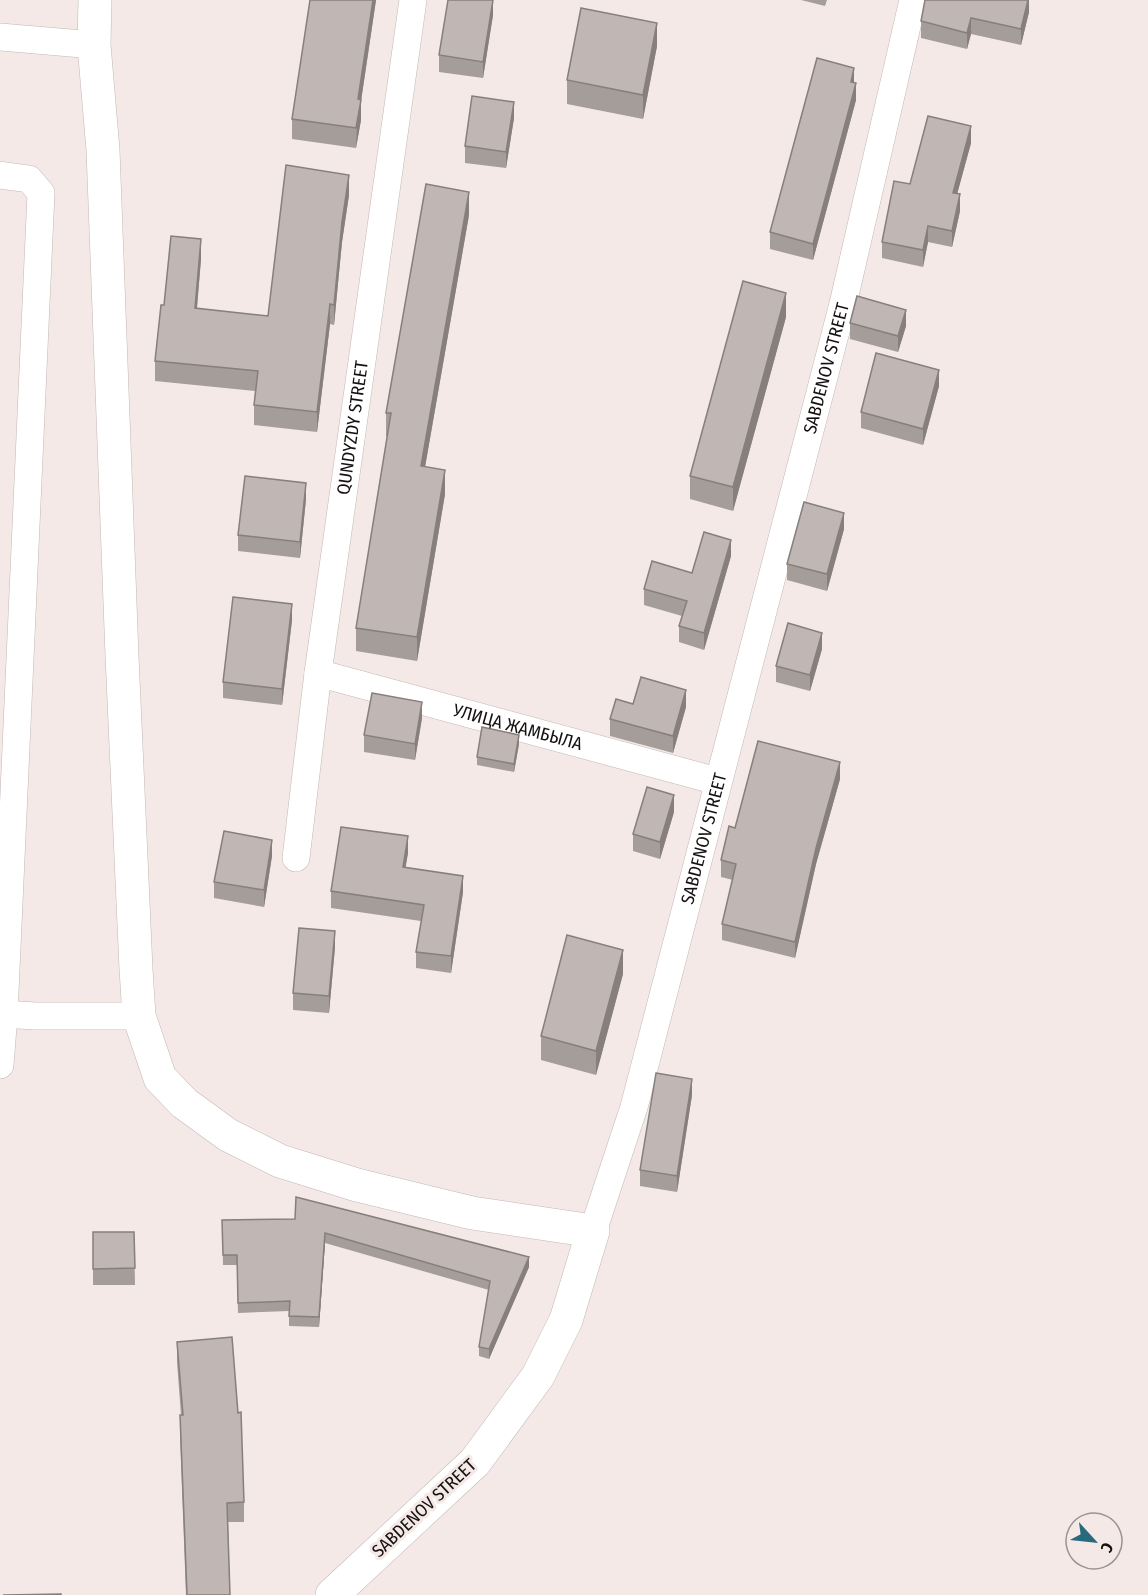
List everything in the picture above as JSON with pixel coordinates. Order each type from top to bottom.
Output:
[{"type":"street","points":[[95,0],[94,45],[103,150],[122,668],[139,1016],[160,1078],[184,1103],[228,1135],[280,1161],[357,1185],[472,1213],[593,1231]]},
{"type":"street","name":"QUNDYZDY STREET","points":[[296,858],[318,673],[413,0]]},
{"type":"street","name":"SABDENOV STREET","points":[[332,1595],[475,1462],[538,1376],[566,1320],[633,1107],[845,294],[914,0]]},
{"type":"street","points":[[0,37],[94,45]]},
{"type":"street","points":[[0,176],[29,179],[41,193],[0,1065]]},
{"type":"street","name":"УЛИЦА ЖАМБЫЛА","points":[[318,673],[717,781]]},
{"type":"street","points":[[2,1014],[139,1016]]},
{"type":"building","points":[[310,0],[373,0],[358,99],[361,100],[356,128],[292,119]]},
{"type":"building","points":[[448,0],[493,0],[483,62],[439,55]]},
{"type":"building","points":[[925,0],[1028,0],[1021,29],[971,18],[967,33],[921,21]]},
{"type":"building","points":[[581,8],[657,23],[643,95],[567,80]]},
{"type":"building","points":[[817,58],[854,68],[851,82],[856,83],[813,244],[770,232]]},
{"type":"building","points":[[472,96],[514,102],[506,152],[465,146]]},
{"type":"building","points":[[928,116],[971,126],[953,193],[960,194],[952,231],[928,226],[923,250],[882,242],[894,181],[910,184]]},
{"type":"building","points":[[286,165],[349,175],[334,305],[330,304],[317,412],[254,405],[258,371],[155,361],[161,305],[164,305],[171,236],[201,239],[195,308],[268,316]]},
{"type":"building","points":[[426,184],[469,192],[421,466],[445,470],[417,637],[356,628],[391,413],[386,413]]},
{"type":"building","points":[[743,281],[786,293],[733,487],[690,476]]},
{"type":"building","points":[[857,296],[906,310],[898,336],[850,323]]},
{"type":"building","points":[[876,353],[939,370],[923,429],[861,412]]},
{"type":"building","points":[[245,476],[306,483],[300,542],[238,535]]},
{"type":"building","points":[[804,502],[844,513],[827,574],[787,564]]},
{"type":"building","points":[[704,532],[731,540],[704,633],[679,626],[687,601],[644,589],[652,561],[692,573]]},
{"type":"building","points":[[233,597],[292,604],[282,689],[223,682]]},
{"type":"building","points":[[788,623],[822,633],[810,675],[776,666]]},
{"type":"building","points":[[641,677],[686,690],[673,736],[610,719],[616,699],[633,704]]},
{"type":"building","points":[[372,693],[422,702],[415,744],[364,735]]},
{"type":"building","points":[[482,727],[519,735],[514,764],[477,757]]},
{"type":"building","points":[[758,741],[840,762],[816,848],[795,942],[722,924],[736,864],[721,860],[729,826],[735,828]]},
{"type":"building","points":[[647,787],[674,795],[660,842],[633,834]]},
{"type":"building","points":[[341,827],[408,836],[403,867],[463,876],[451,956],[416,952],[424,905],[331,891]]},
{"type":"building","points":[[224,831],[272,840],[264,890],[214,882]]},
{"type":"building","points":[[299,928],[335,931],[329,996],[293,993]]},
{"type":"building","points":[[567,935],[623,950],[596,1051],[541,1036]]},
{"type":"building","points":[[656,1073],[692,1079],[677,1176],[640,1170]]},
{"type":"building","points":[[296,1197],[529,1257],[489,1349],[479,1347],[490,1281],[325,1233],[319,1317],[289,1316],[290,1301],[238,1303],[237,1255],[223,1255],[222,1220],[295,1219]]},
{"type":"building","points":[[93,1232],[134,1232],[135,1268],[93,1269]]},
{"type":"building","points":[[232,1337],[238,1413],[241,1412],[244,1502],[227,1503],[230,1595],[187,1595],[180,1415],[183,1415],[177,1342]]},
{"type":"building","points":[[61,1594],[61,1595],[3,1595]]}]
